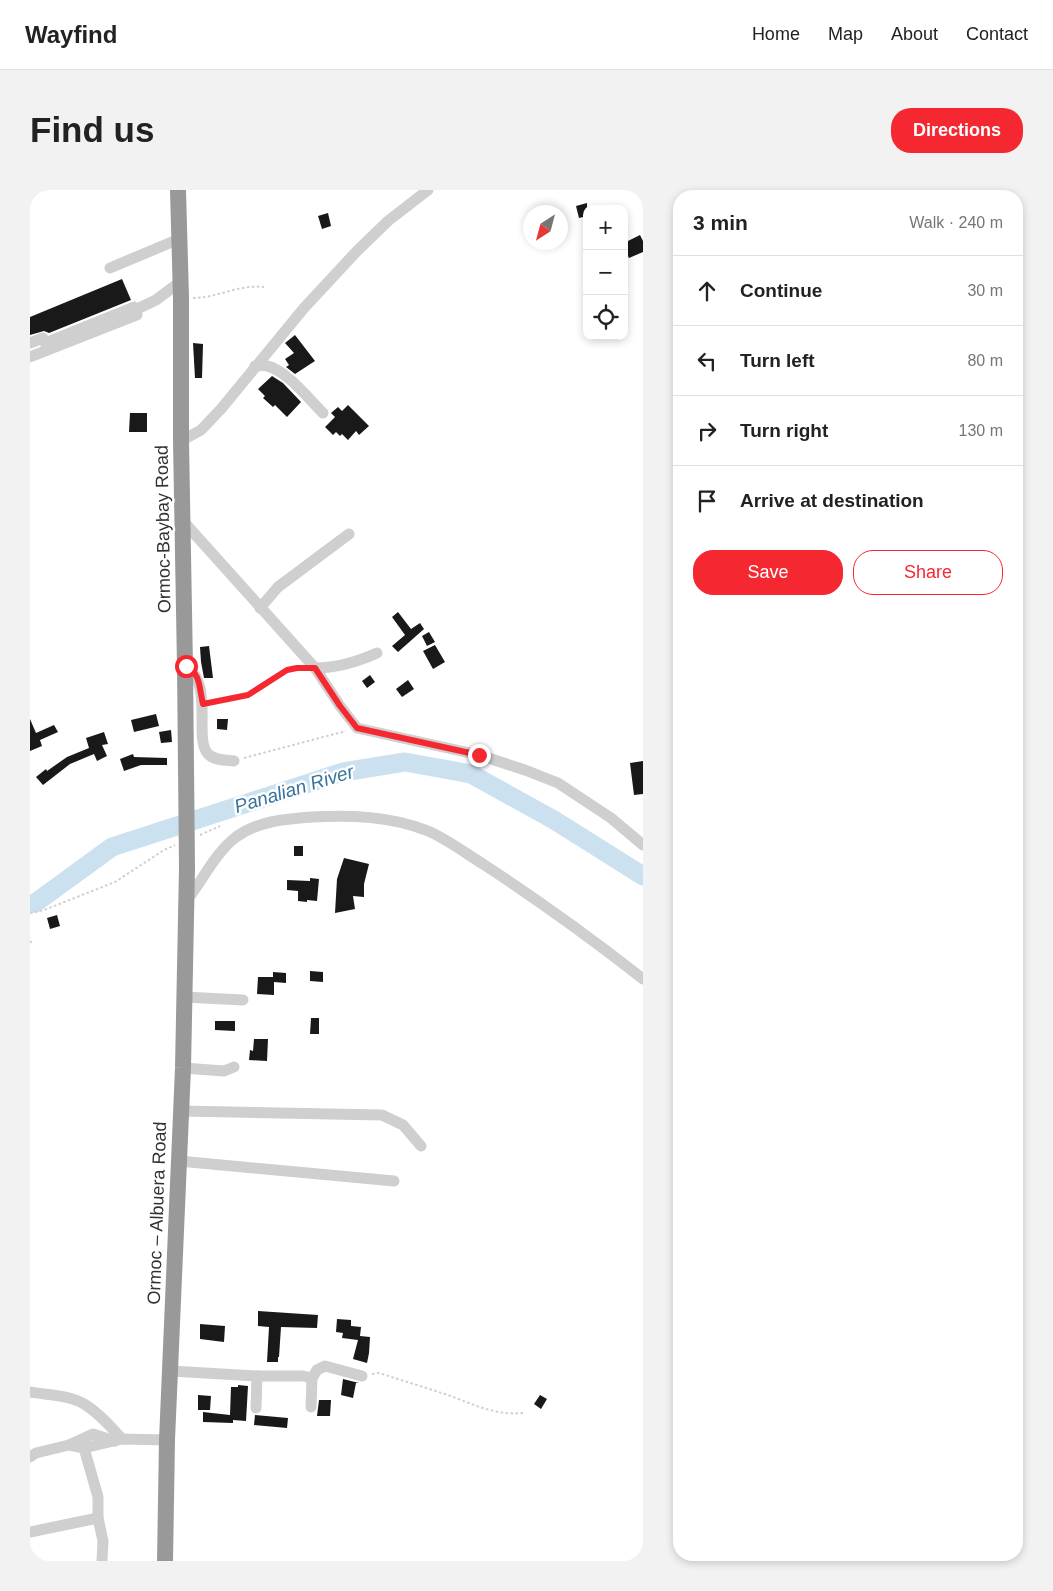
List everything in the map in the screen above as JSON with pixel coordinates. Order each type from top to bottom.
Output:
[{"type":"highway","name":"Ormoc-Baybay Road","points":[[178,190],[181,290],[180,441],[186,666],[187,868]]},
{"type":"highway","name":"Ormoc – Albuera Road","points":[[165,1561],[167,1440],[183,1068],[187,868]]},
{"type":"street","points":[[180,441],[201,430],[221,409],[304,308],[357,251],[388,221],[428,190]]},
{"type":"street","points":[[110,268],[179,239]]},
{"type":"street","points":[[135,310],[181,290]]},
{"type":"street","points":[[30,343],[43,338],[45,344],[134,307],[137,315],[30,357]]},
{"type":"street","points":[[255,366],[266,365],[276,370],[297,387],[323,413]]},
{"type":"street","points":[[182,521],[315,668],[357,728],[479,755],[558,783],[611,818],[643,845]]},
{"type":"street","points":[[260,608],[278,587],[350,534]]},
{"type":"street","points":[[315,668],[329,668],[356,662],[377,653]]},
{"type":"street","points":[[186,666],[194,671],[198,680],[203,704],[204,746],[207,752],[213,758],[234,760]]},
{"type":"street","points":[[185,903],[221,850],[236,837],[258,825],[286,819],[346,815],[395,821],[428,831],[523,890],[643,979]]},
{"type":"street","points":[[184,997],[243,1000]]},
{"type":"street","points":[[183,1068],[224,1072],[234,1067]]},
{"type":"street","points":[[181,1111],[382,1115],[403,1125],[421,1146]]},
{"type":"street","points":[[179,1161],[394,1181]]},
{"type":"street","points":[[311,1407],[312,1378],[317,1370],[325,1366],[362,1376]]},
{"type":"street","points":[[170,1371],[257,1376],[303,1376],[312,1378]]},
{"type":"street","points":[[256,1408],[257,1376]]},
{"type":"street","points":[[30,1392],[67,1398],[84,1403],[106,1422],[118,1440]]},
{"type":"street","points":[[32,1454],[69,1445],[93,1434],[118,1440]]},
{"type":"street","points":[[69,1445],[84,1448],[118,1440],[167,1440]]},
{"type":"street","points":[[84,1448],[98,1497],[98,1518],[103,1541],[102,1561]]},
{"type":"street","points":[[30,1532],[98,1518]]},
{"type":"path","points":[[181,290],[204,298],[251,285],[264,286]]},
{"type":"path","points":[[203,704],[248,695],[287,670],[315,668]]},
{"type":"path","points":[[234,760],[357,728]]},
{"type":"path","points":[[194,837],[220,826]]},
{"type":"path","points":[[30,913],[44,910],[114,882],[164,850],[176,845]]},
{"type":"path","points":[[30,943],[32,939]]},
{"type":"path","points":[[362,1376],[379,1373],[482,1408],[508,1414],[522,1413]]},
{"type":"building","points":[[587,203],[587,205],[583,205],[583,217],[579,218],[576,206]]},
{"type":"building","points":[[328,213],[331,226],[322,229],[318,216]]},
{"type":"building","points":[[640,235],[643,241],[643,252],[629,258],[628,241]]},
{"type":"building","points":[[122,279],[131,300],[49,333],[44,331],[30,335],[30,317]]},
{"type":"building","points":[[295,335],[315,361],[295,374],[286,367],[289,365],[285,359],[294,353],[285,343]]},
{"type":"building","points":[[193,343],[203,344],[202,378],[195,378]]},
{"type":"building","points":[[272,376],[283,383],[301,402],[287,417],[275,405],[273,407],[263,398],[265,396],[258,389]]},
{"type":"building","points":[[348,405],[369,426],[359,435],[356,431],[348,440],[342,434],[340,436],[336,432],[333,435],[325,427],[335,417],[331,413],[338,407],[342,411]]},
{"type":"building","points":[[130,413],[147,413],[147,432],[129,432]]},
{"type":"building","points":[[398,612],[411,629],[420,623],[424,629],[398,652],[392,646],[405,635],[392,617]]},
{"type":"building","points":[[429,632],[435,642],[427,646],[422,636]]},
{"type":"building","points":[[435,645],[445,662],[433,669],[423,651]]},
{"type":"building","points":[[209,646],[213,678],[204,678],[200,647]]},
{"type":"building","points":[[370,675],[375,682],[367,688],[362,681]]},
{"type":"building","points":[[408,680],[414,689],[402,697],[396,689]]},
{"type":"building","points":[[156,714],[159,726],[134,732],[131,720]]},
{"type":"building","points":[[30,719],[36,733],[54,725],[58,732],[40,740],[42,746],[30,751]]},
{"type":"building","points":[[217,719],[228,719],[227,730],[217,729]]},
{"type":"building","points":[[171,730],[172,742],[161,743],[159,732]]},
{"type":"building","points":[[104,732],[108,744],[102,745],[107,756],[97,761],[94,754],[70,764],[43,785],[36,777],[67,757],[89,748],[86,738]]},
{"type":"building","points":[[133,754],[134,757],[167,758],[167,765],[141,765],[124,771],[120,759]]},
{"type":"building","points":[[643,761],[643,794],[634,795],[630,763]]},
{"type":"building","points":[[294,846],[303,846],[303,856],[294,856]]},
{"type":"building","points":[[344,858],[369,864],[364,884],[364,897],[353,896],[355,909],[335,913],[337,879]]},
{"type":"building","points":[[310,878],[319,879],[317,901],[298,901],[298,891],[287,890],[287,880],[310,881]]},
{"type":"building","points":[[57,915],[60,926],[50,929],[47,918]]},
{"type":"building","points":[[310,971],[323,972],[323,982],[310,981]]},
{"type":"building","points":[[273,972],[286,973],[286,983],[274,982],[274,995],[257,994],[258,977],[273,977]]},
{"type":"building","points":[[311,1018],[319,1018],[319,1034],[310,1034]]},
{"type":"building","points":[[215,1021],[235,1021],[235,1031],[215,1030]]},
{"type":"building","points":[[254,1039],[268,1039],[267,1061],[249,1060],[250,1050],[253,1051]]},
{"type":"building","points":[[258,1311],[318,1315],[317,1328],[281,1327],[278,1362],[267,1362],[269,1327],[258,1326]]},
{"type":"building","points":[[337,1319],[351,1320],[351,1326],[361,1327],[360,1336],[370,1337],[367,1363],[353,1359],[358,1340],[342,1338],[343,1333],[336,1332]]},
{"type":"building","points":[[200,1324],[225,1326],[224,1342],[200,1339]]},
{"type":"building","points":[[343,1379],[359,1383],[356,1383],[353,1398],[341,1395]]},
{"type":"building","points":[[238,1385],[248,1386],[246,1421],[233,1420],[233,1423],[203,1422],[203,1412],[230,1415],[231,1387],[238,1387]]},
{"type":"building","points":[[198,1395],[211,1396],[210,1410],[198,1410]]},
{"type":"building","points":[[540,1395],[547,1399],[541,1409],[534,1404]]},
{"type":"building","points":[[319,1400],[331,1400],[330,1416],[317,1416]]},
{"type":"building","points":[[255,1415],[288,1418],[287,1428],[254,1425]]},
{"type":"waterway","name":"Panalian River","points":[[30,904],[35,903],[112,847],[343,772],[405,762],[471,774],[554,820],[643,876]]},
{"type":"route","points":[[186,666],[194,671],[203,704],[248,695],[287,670],[315,668],[357,728],[479,755]]}]
